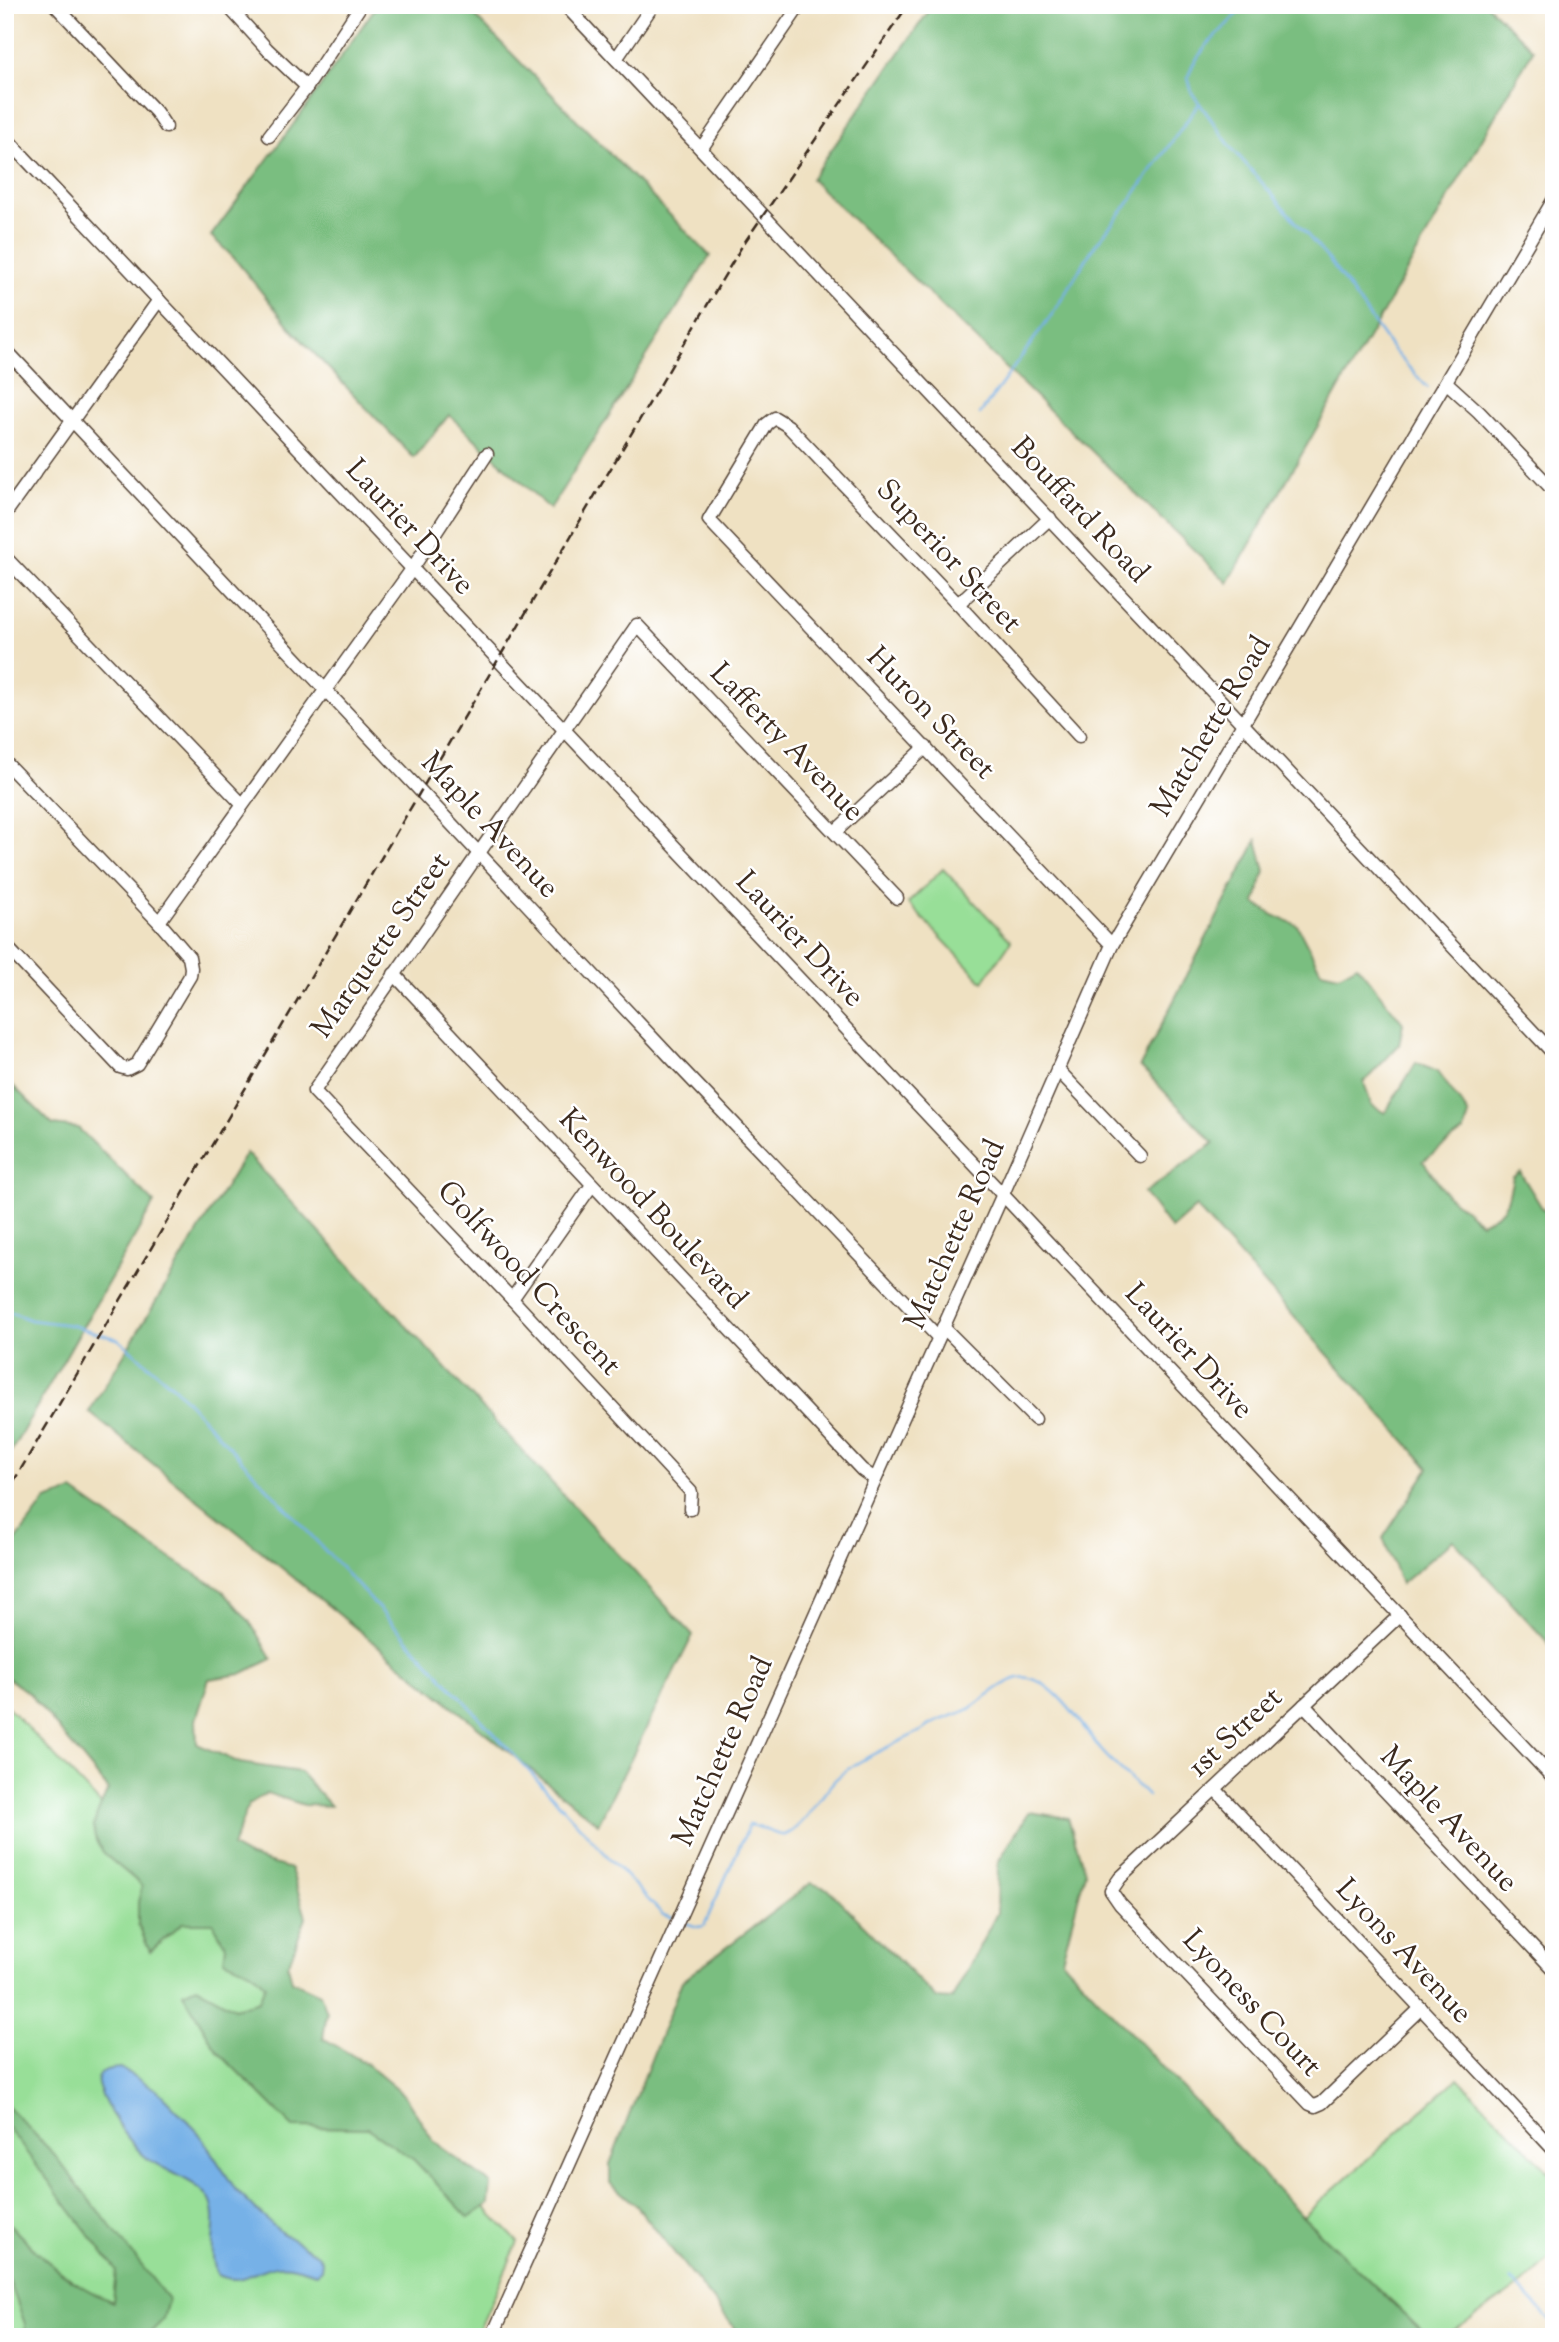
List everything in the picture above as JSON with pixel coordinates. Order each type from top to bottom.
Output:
[{"type":"street","points":[[55,5],[156,112],[166,127]]},
{"type":"street","points":[[227,5],[307,87]]},
{"type":"street","points":[[269,136],[307,87],[362,5]]},
{"type":"street","name":"Bouffard Road","points":[[565,5],[1554,1054]]},
{"type":"street","points":[[616,59],[653,5]]},
{"type":"street","points":[[701,149],[800,5]]},
{"type":"street","name":"Laurier Drive","points":[[5,136],[1554,1779]]},
{"type":"street","name":"Matchette Road","points":[[492,2337],[1112,945],[1554,199]]},
{"type":"street","points":[[5,514],[159,300]]},
{"type":"street","name":"Maple Avenue","points":[[5,349],[748,1139],[941,1332],[1035,1419]]},
{"type":"street","points":[[1446,382],[1479,412],[1554,491]]},
{"type":"street","name":"Superior Street","points":[[709,520],[767,424],[775,418],[788,426],[958,604],[1079,736]]},
{"type":"street","points":[[159,922],[412,569],[487,454]]},
{"type":"street","points":[[958,604],[1050,518]]},
{"type":"street","name":"Huron Street","points":[[709,520],[1112,945]]},
{"type":"street","points":[[5,557],[242,804]]},
{"type":"street","name":"Marquette Street","points":[[314,1091],[637,625]]},
{"type":"street","name":"Lafferty Avenue","points":[[637,625],[897,898]]},
{"type":"street","points":[[835,832],[926,747]]},
{"type":"street","points":[[5,762],[159,922],[188,957],[190,976],[137,1063],[127,1069],[120,1067],[5,945]]},
{"type":"street","name":"Kenwood Boulevard","points":[[394,974],[862,1470],[875,1479]]},
{"type":"street","points":[[1057,1069],[1140,1156]]},
{"type":"street","name":"Golfwood Crescent","points":[[314,1091],[512,1298],[691,1492],[690,1509]]},
{"type":"street","points":[[512,1298],[592,1185]]},
{"type":"street","name":"1st Street","points":[[1111,1891],[1120,1878],[1400,1615]]},
{"type":"street","name":"Maple Avenue","points":[[1304,1705],[1554,1970]]},
{"type":"street","name":"Lyons Avenue","points":[[1214,1790],[1554,2150]]},
{"type":"street","name":"Lyoness Court","points":[[1111,1891],[1120,1904],[1310,2104],[1315,2106],[1322,2103],[1421,2008]]},
{"type":"green space","points":[[377,5],[467,5],[710,256],[550,509],[449,415],[414,458],[294,332],[234,258],[211,236]]},
{"type":"green space","points":[[933,5],[1487,5],[1533,50],[1228,583],[811,179]]},
{"type":"green space","points":[[1257,840],[1265,871],[1255,903],[1273,915],[1297,925],[1321,971],[1339,975],[1357,965],[1403,1023],[1399,1045],[1364,1082],[1371,1105],[1385,1113],[1416,1063],[1438,1072],[1469,1115],[1464,1131],[1423,1161],[1447,1195],[1481,1223],[1497,1215],[1505,1206],[1513,1177],[1520,1172],[1542,1208],[1554,1220],[1554,1649],[1453,1540],[1401,1584],[1383,1538],[1429,1468],[1196,1207],[1171,1229],[1144,1193],[1214,1143],[1140,1066]]},
{"type":"green space","points":[[943,869],[1011,941],[983,982],[908,903]]},
{"type":"green space","points":[[5,1078],[53,1125],[78,1128],[154,1203],[5,1462]]},
{"type":"green space","points":[[246,1153],[693,1635],[598,1824],[89,1412]]},
{"type":"green space","points":[[73,1491],[154,1548],[223,1591],[250,1622],[272,1659],[241,1674],[209,1679],[196,1720],[197,1744],[240,1763],[300,1772],[331,1806],[304,1805],[267,1793],[249,1804],[232,1847],[250,1857],[291,1869],[306,1917],[288,1966],[292,1981],[320,1994],[327,2012],[323,2038],[367,2064],[405,2096],[434,2142],[491,2184],[489,2204],[469,2218],[414,2160],[367,2128],[293,2127],[217,2051],[183,1993],[196,1987],[234,2008],[259,2001],[265,1985],[252,1972],[224,1960],[226,1946],[213,1923],[182,1923],[150,1952],[138,1924],[138,1902],[142,1887],[104,1853],[95,1837],[96,1818],[108,1789],[30,1694],[5,1676],[5,1555],[46,1500]]},
{"type":"green space","points":[[5,1704],[518,2242],[476,2337],[5,2337]]},
{"type":"green space","points":[[1029,1812],[1068,1818],[1085,1872],[1062,1960],[1303,2217],[1428,2337],[742,2337],[636,2205],[610,2183],[610,2164],[682,1981],[811,1883],[828,1889],[936,1998],[952,1999],[997,1913],[998,1862]]},
{"type":"green space","points":[[1458,2078],[1554,2177],[1554,2254],[1524,2283],[1445,2337],[1428,2337],[1303,2217]]},
{"type":"green space","points":[[5,2104],[51,2151],[168,2299],[163,2320],[146,2337],[25,2337],[25,2324],[5,2269],[5,2219],[68,2278],[113,2302],[116,2270],[5,2124]]},
{"type":"water","points":[[120,2068],[158,2091],[198,2132],[236,2190],[282,2233],[317,2254],[322,2260],[321,2269],[316,2273],[282,2266],[235,2279],[218,2275],[214,2266],[214,2218],[210,2200],[199,2188],[141,2153],[119,2126],[102,2097],[98,2082],[100,2074],[106,2070]]},
{"type":"waterway","points":[[1246,5],[1207,45],[1193,64],[1188,77],[1192,93],[1231,147],[1329,260],[1392,349],[1428,388]]},
{"type":"waterway","points":[[980,414],[1053,313],[1093,248],[1198,105]]},
{"type":"waterway","points":[[5,1310],[31,1320],[71,1325],[118,1339],[175,1388],[625,1875],[663,1915],[673,1918]]},
{"type":"waterway","points":[[682,1922],[704,1926],[749,1825],[785,1835],[798,1826],[835,1780],[854,1765],[935,1722],[969,1709],[1000,1687],[1019,1678],[1030,1678],[1054,1692],[1101,1750],[1147,1796]]},
{"type":"waterway","points":[[1511,2279],[1554,2324]]},
{"type":"railway","points":[[5,1496],[742,246],[908,5]]}]
